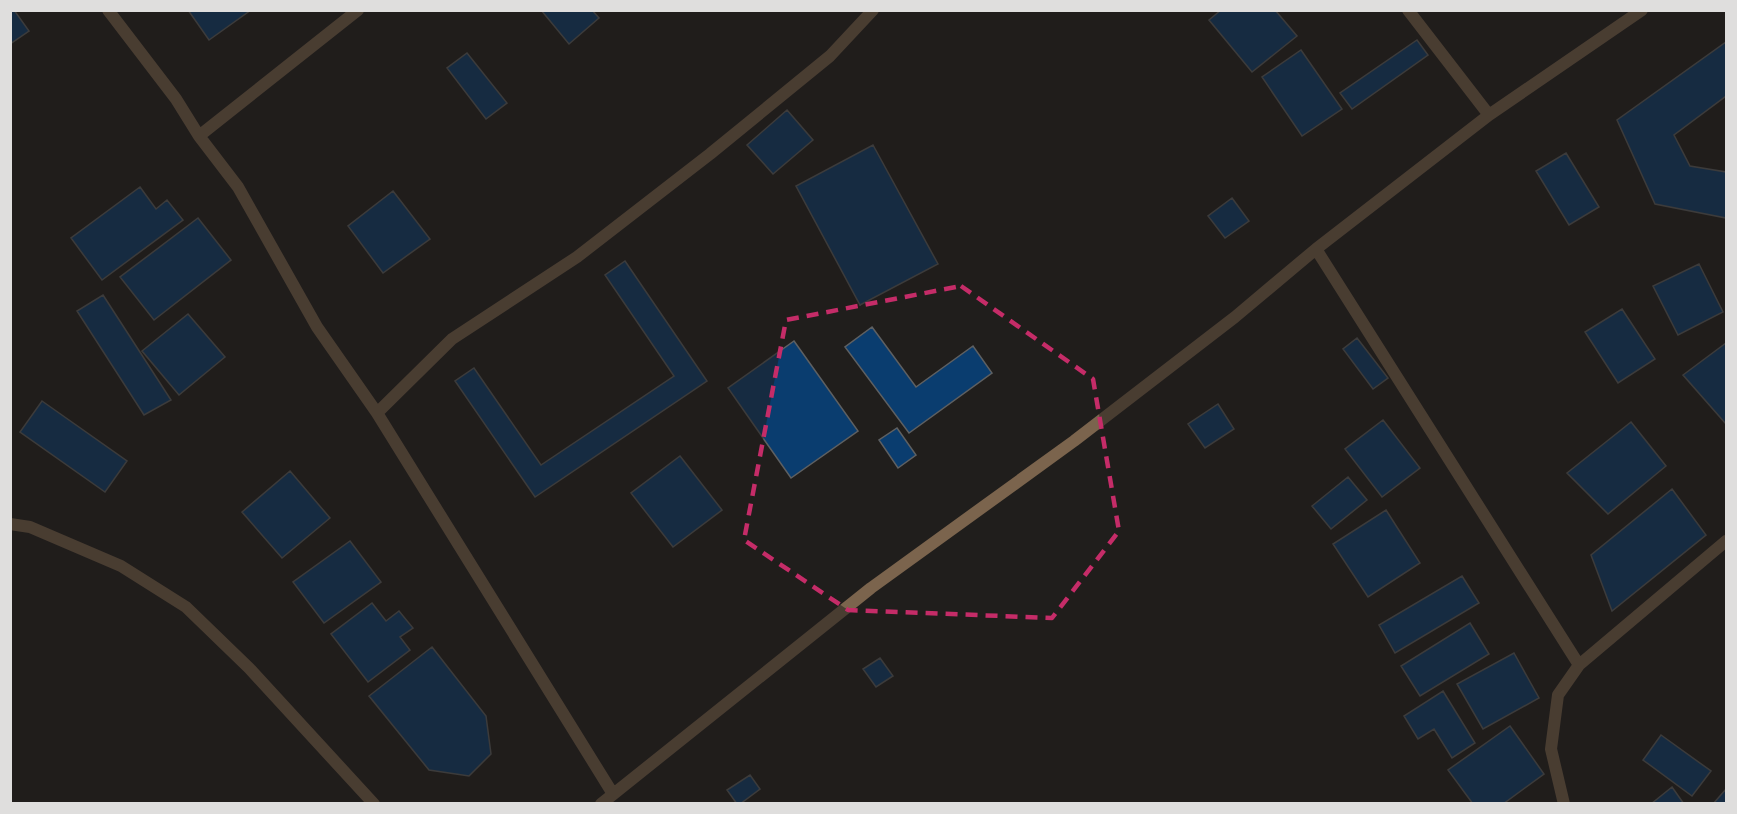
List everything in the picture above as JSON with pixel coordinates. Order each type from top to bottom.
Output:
[{"type":"street","points":[[108,10],[177,99],[199,136],[238,187],[317,327],[377,413],[613,794]]},
{"type":"street","points":[[199,136],[358,10]]},
{"type":"street","points":[[377,413],[452,339],[577,256],[710,154],[830,56],[873,10]]},
{"type":"street","points":[[1408,10],[1489,115]]},
{"type":"street","points":[[601,804],[871,588],[1074,441],[1235,317],[1316,249],[1489,115],[1642,10]]},
{"type":"street","points":[[1316,249],[1579,665]]},
{"type":"street","points":[[10,524],[30,528],[121,566],[186,607],[249,668],[374,804]]},
{"type":"street","points":[[1564,804],[1551,749],[1558,695],[1579,665],[1726,541]]},
{"type":"highlighted area","points":[[961,286],[1093,379],[1119,531],[1052,618],[848,610],[744,540],[786,320]]},
{"type":"building","points":[[10,10],[14,10],[29,31],[10,44]]},
{"type":"building","points":[[188,10],[251,10],[209,40]]},
{"type":"building","points":[[541,10],[592,10],[599,18],[569,44]]},
{"type":"building","points":[[1221,10],[1275,10],[1297,36],[1252,72],[1209,20]]},
{"type":"building","points":[[1417,40],[1428,55],[1352,109],[1340,93]]},
{"type":"building","points":[[1726,42],[1726,96],[1674,135],[1690,166],[1726,172],[1726,218],[1655,204],[1617,120]]},
{"type":"building","points":[[1301,50],[1342,109],[1302,136],[1262,77]]},
{"type":"building","points":[[467,53],[507,103],[486,119],[447,68]]},
{"type":"building","points":[[787,110],[813,140],[773,174],[747,145]]},
{"type":"building","points":[[873,145],[938,264],[860,305],[796,186]]},
{"type":"building","points":[[1566,153],[1599,207],[1569,225],[1536,171]]},
{"type":"building","points":[[140,187],[156,209],[167,200],[183,220],[102,280],[71,238]]},
{"type":"building","points":[[393,191],[430,239],[383,273],[348,226]]},
{"type":"building","points":[[1232,198],[1249,221],[1225,238],[1208,216]]},
{"type":"building","points":[[198,218],[231,260],[154,320],[120,277]]},
{"type":"building","points":[[625,261],[707,381],[535,497],[455,381],[474,368],[541,465],[674,376],[605,275]]},
{"type":"building","points":[[1699,264],[1723,312],[1678,335],[1653,286]]},
{"type":"building","points":[[103,295],[171,400],[144,415],[77,311]]},
{"type":"building","points":[[1622,309],[1655,359],[1618,383],[1585,332]]},
{"type":"building","points":[[188,314],[225,357],[179,395],[142,351]]},
{"type":"building","points":[[872,327],[916,387],[973,346],[992,373],[909,433],[845,347]]},
{"type":"building","points":[[1357,338],[1388,378],[1373,389],[1343,349]]},
{"type":"building","points":[[794,341],[858,431],[791,478],[728,388]]},
{"type":"building","points":[[1726,343],[1726,424],[1683,375]]},
{"type":"building","points":[[42,401],[127,461],[105,492],[20,432]]},
{"type":"building","points":[[1218,404],[1234,429],[1205,448],[1188,424]]},
{"type":"building","points":[[1383,420],[1420,468],[1382,497],[1345,449]]},
{"type":"building","points":[[1631,422],[1666,466],[1608,514],[1567,473]]},
{"type":"building","points":[[897,428],[916,455],[898,468],[879,440]]},
{"type":"building","points":[[680,456],[722,510],[673,547],[631,493]]},
{"type":"building","points":[[290,471],[330,518],[282,558],[242,512]]},
{"type":"building","points":[[1348,477],[1367,500],[1331,529],[1312,506]]},
{"type":"building","points":[[1672,489],[1706,535],[1612,611],[1591,555]]},
{"type":"building","points":[[1386,510],[1420,563],[1368,597],[1333,544]]},
{"type":"building","points":[[350,541],[381,582],[324,623],[293,582]]},
{"type":"building","points":[[1462,576],[1479,603],[1395,653],[1379,625]]},
{"type":"building","points":[[372,603],[386,621],[399,611],[413,628],[400,637],[410,650],[368,682],[331,634]]},
{"type":"building","points":[[1470,623],[1489,654],[1420,696],[1401,666]]},
{"type":"building","points":[[432,647],[486,716],[491,754],[469,776],[429,770],[369,696]]},
{"type":"building","points":[[1514,653],[1539,698],[1483,729],[1457,684]]},
{"type":"building","points":[[880,658],[893,676],[876,687],[863,669]]},
{"type":"building","points":[[1443,691],[1475,743],[1452,758],[1434,729],[1418,739],[1404,716]]},
{"type":"building","points":[[1510,726],[1544,774],[1503,804],[1473,804],[1448,770]]},
{"type":"building","points":[[1661,735],[1711,771],[1692,796],[1643,760]]},
{"type":"building","points":[[750,775],[760,789],[737,804],[727,790]]},
{"type":"building","points":[[1672,787],[1684,804],[1651,804]]},
{"type":"building","points":[[1726,789],[1726,804],[1713,804]]}]
